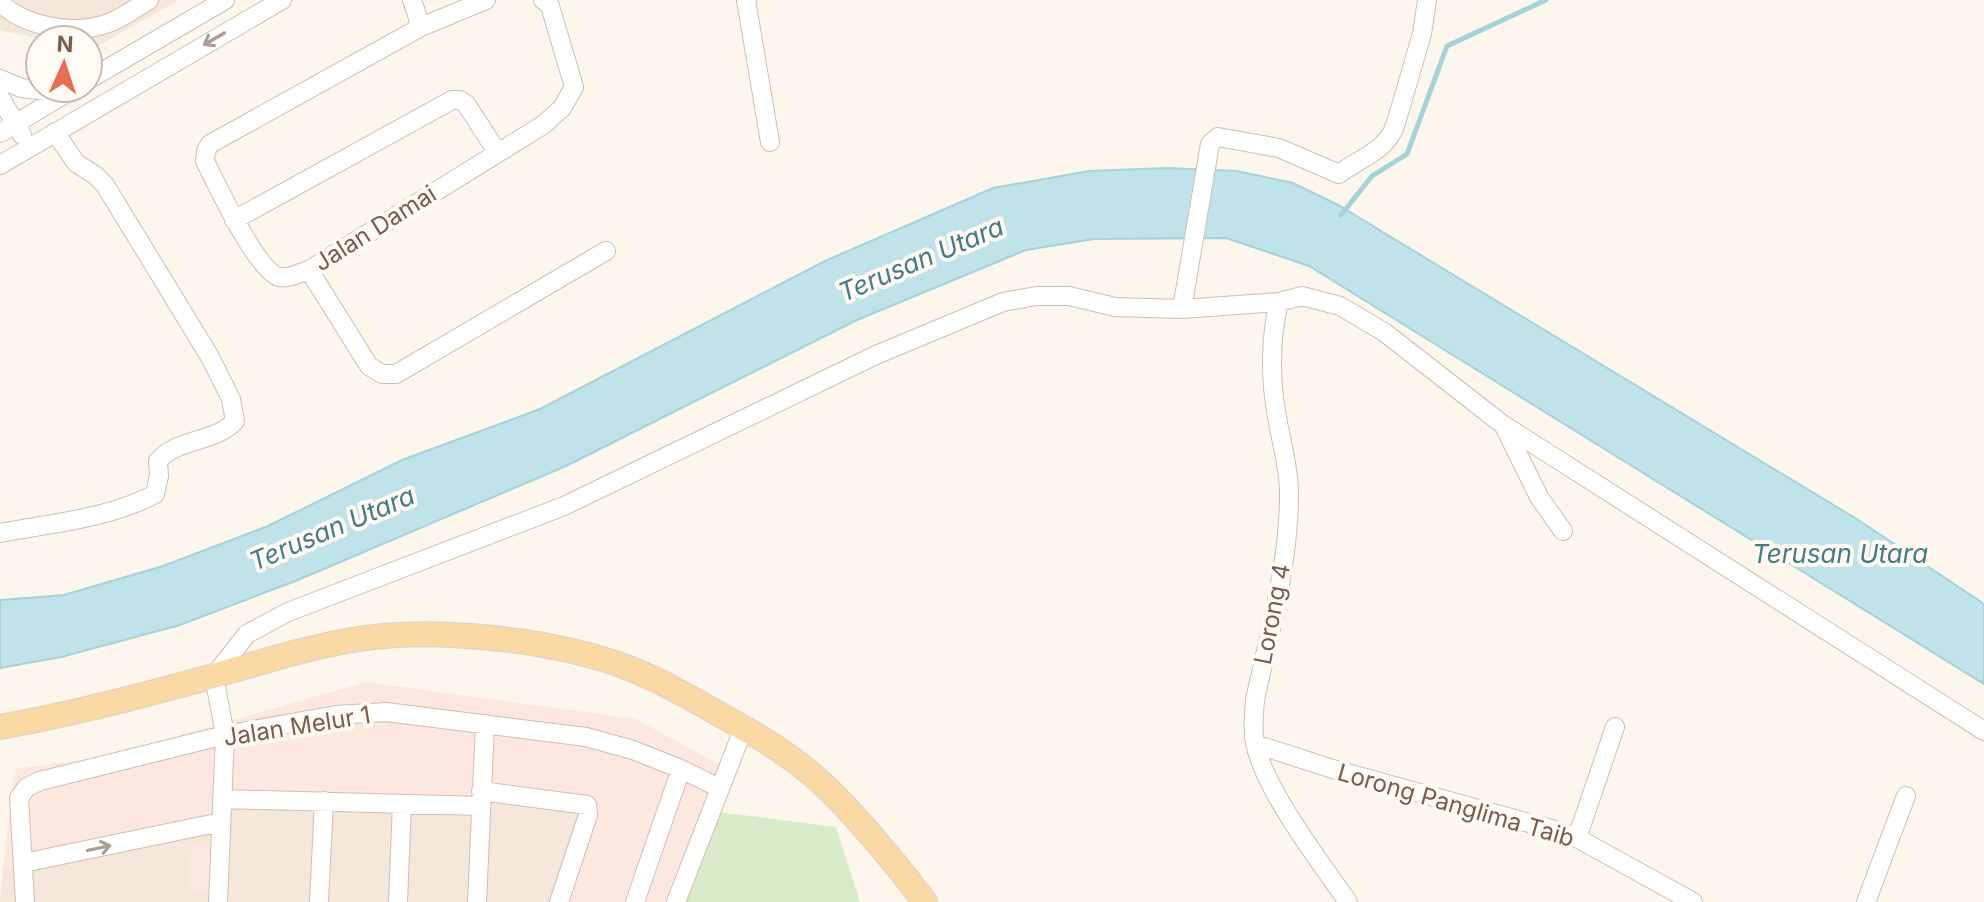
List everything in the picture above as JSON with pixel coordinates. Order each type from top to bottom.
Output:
[{"type":"main road","points":[[0,730],[355,639],[416,635],[476,637],[557,648],[624,666],[685,694],[790,757],[830,791],[925,902]]},
{"type":"street","points":[[0,3],[12,14],[47,27],[84,28],[107,24],[149,0]]},
{"type":"street","points":[[104,71],[225,0]]},
{"type":"street","points":[[0,141],[6,162],[282,0]]},
{"type":"street","points":[[412,0],[421,27]]},
{"type":"street","name":"Jalan Damai","points":[[486,0],[421,27],[210,144],[205,161],[234,220],[269,272],[279,277],[290,277],[309,270],[543,125],[562,108],[574,87],[550,6],[543,0]]},
{"type":"street","points":[[746,0],[770,142]]},
{"type":"street","points":[[1182,305],[1210,144],[1218,137],[1249,141],[1279,148],[1339,174],[1383,147],[1395,126],[1422,34],[1427,0]]},
{"type":"street","points":[[0,79],[24,88]]},
{"type":"street","points":[[0,97],[8,128],[30,147]]},
{"type":"street","points":[[234,220],[452,100],[466,104],[497,152]]},
{"type":"street","points":[[8,128],[48,104]]},
{"type":"street","points":[[0,533],[137,504],[155,494],[158,461],[165,453],[226,431],[235,421],[231,399],[210,357],[105,185],[76,163],[55,132]]},
{"type":"street","points":[[309,270],[369,366],[382,374],[396,374],[606,251]]},
{"type":"street","points":[[218,902],[225,735],[214,676],[247,634],[288,612],[564,506],[876,355],[1003,302],[1036,296],[1069,296],[1115,307],[1279,302],[1302,296],[1340,306],[1384,332],[1502,424],[1984,731]]},
{"type":"street","name":"Lorong 4","points":[[1279,302],[1273,341],[1273,386],[1287,457],[1289,526],[1255,700],[1255,744],[1271,782],[1348,902]]},
{"type":"street","points":[[1502,424],[1539,497],[1563,531]]},
{"type":"street","name":"Jalan Melur 1","points":[[23,863],[19,798],[27,787],[40,781],[225,735],[336,715],[386,712],[586,737],[633,750],[719,788]]},
{"type":"street","points":[[477,902],[485,724]]},
{"type":"street","points":[[676,902],[744,727]]},
{"type":"street","points":[[1577,838],[1615,727]]},
{"type":"street","name":"Lorong Panglima Taib","points":[[1255,744],[1336,770],[1555,830],[1577,838],[1693,902]]},
{"type":"street","points":[[635,902],[681,769]]},
{"type":"street","points":[[1866,902],[1906,796]]},
{"type":"street","points":[[222,799],[402,804],[481,798],[587,805],[588,815],[559,902]]},
{"type":"street","points":[[319,902],[324,801]]},
{"type":"street","points":[[398,902],[402,804]]},
{"type":"street","points":[[25,902],[23,863],[221,822]]},
{"type":"shaded area","points":[[0,0],[179,0],[104,43],[104,24],[24,24],[24,35],[0,30]]},
{"type":"shaded area","points":[[366,682],[636,719],[734,773],[685,902],[548,902],[582,808],[488,796],[487,812],[231,803],[230,824],[3,869],[15,769],[105,757]]},
{"type":"shaded area","points":[[488,796],[583,807],[548,902],[0,902],[3,869],[230,824],[231,803]]},
{"type":"shaded area","points":[[191,846],[213,847],[211,893],[189,892]]},
{"type":"green space","points":[[719,812],[836,827],[860,902],[685,902]]},
{"type":"water","name":"Terusan Utara","points":[[1166,168],[1237,171],[1293,183],[1338,205],[1860,521],[1984,604],[1984,684],[1309,266],[1226,238],[1094,239],[1026,250],[857,320],[566,466],[298,580],[180,625],[61,657],[0,668],[0,600],[64,595],[163,566],[268,526],[402,460],[540,409],[825,261],[993,188],[1089,171]]},
{"type":"waterway","points":[[1341,215],[1372,176],[1407,154],[1447,46],[1546,0]]}]
